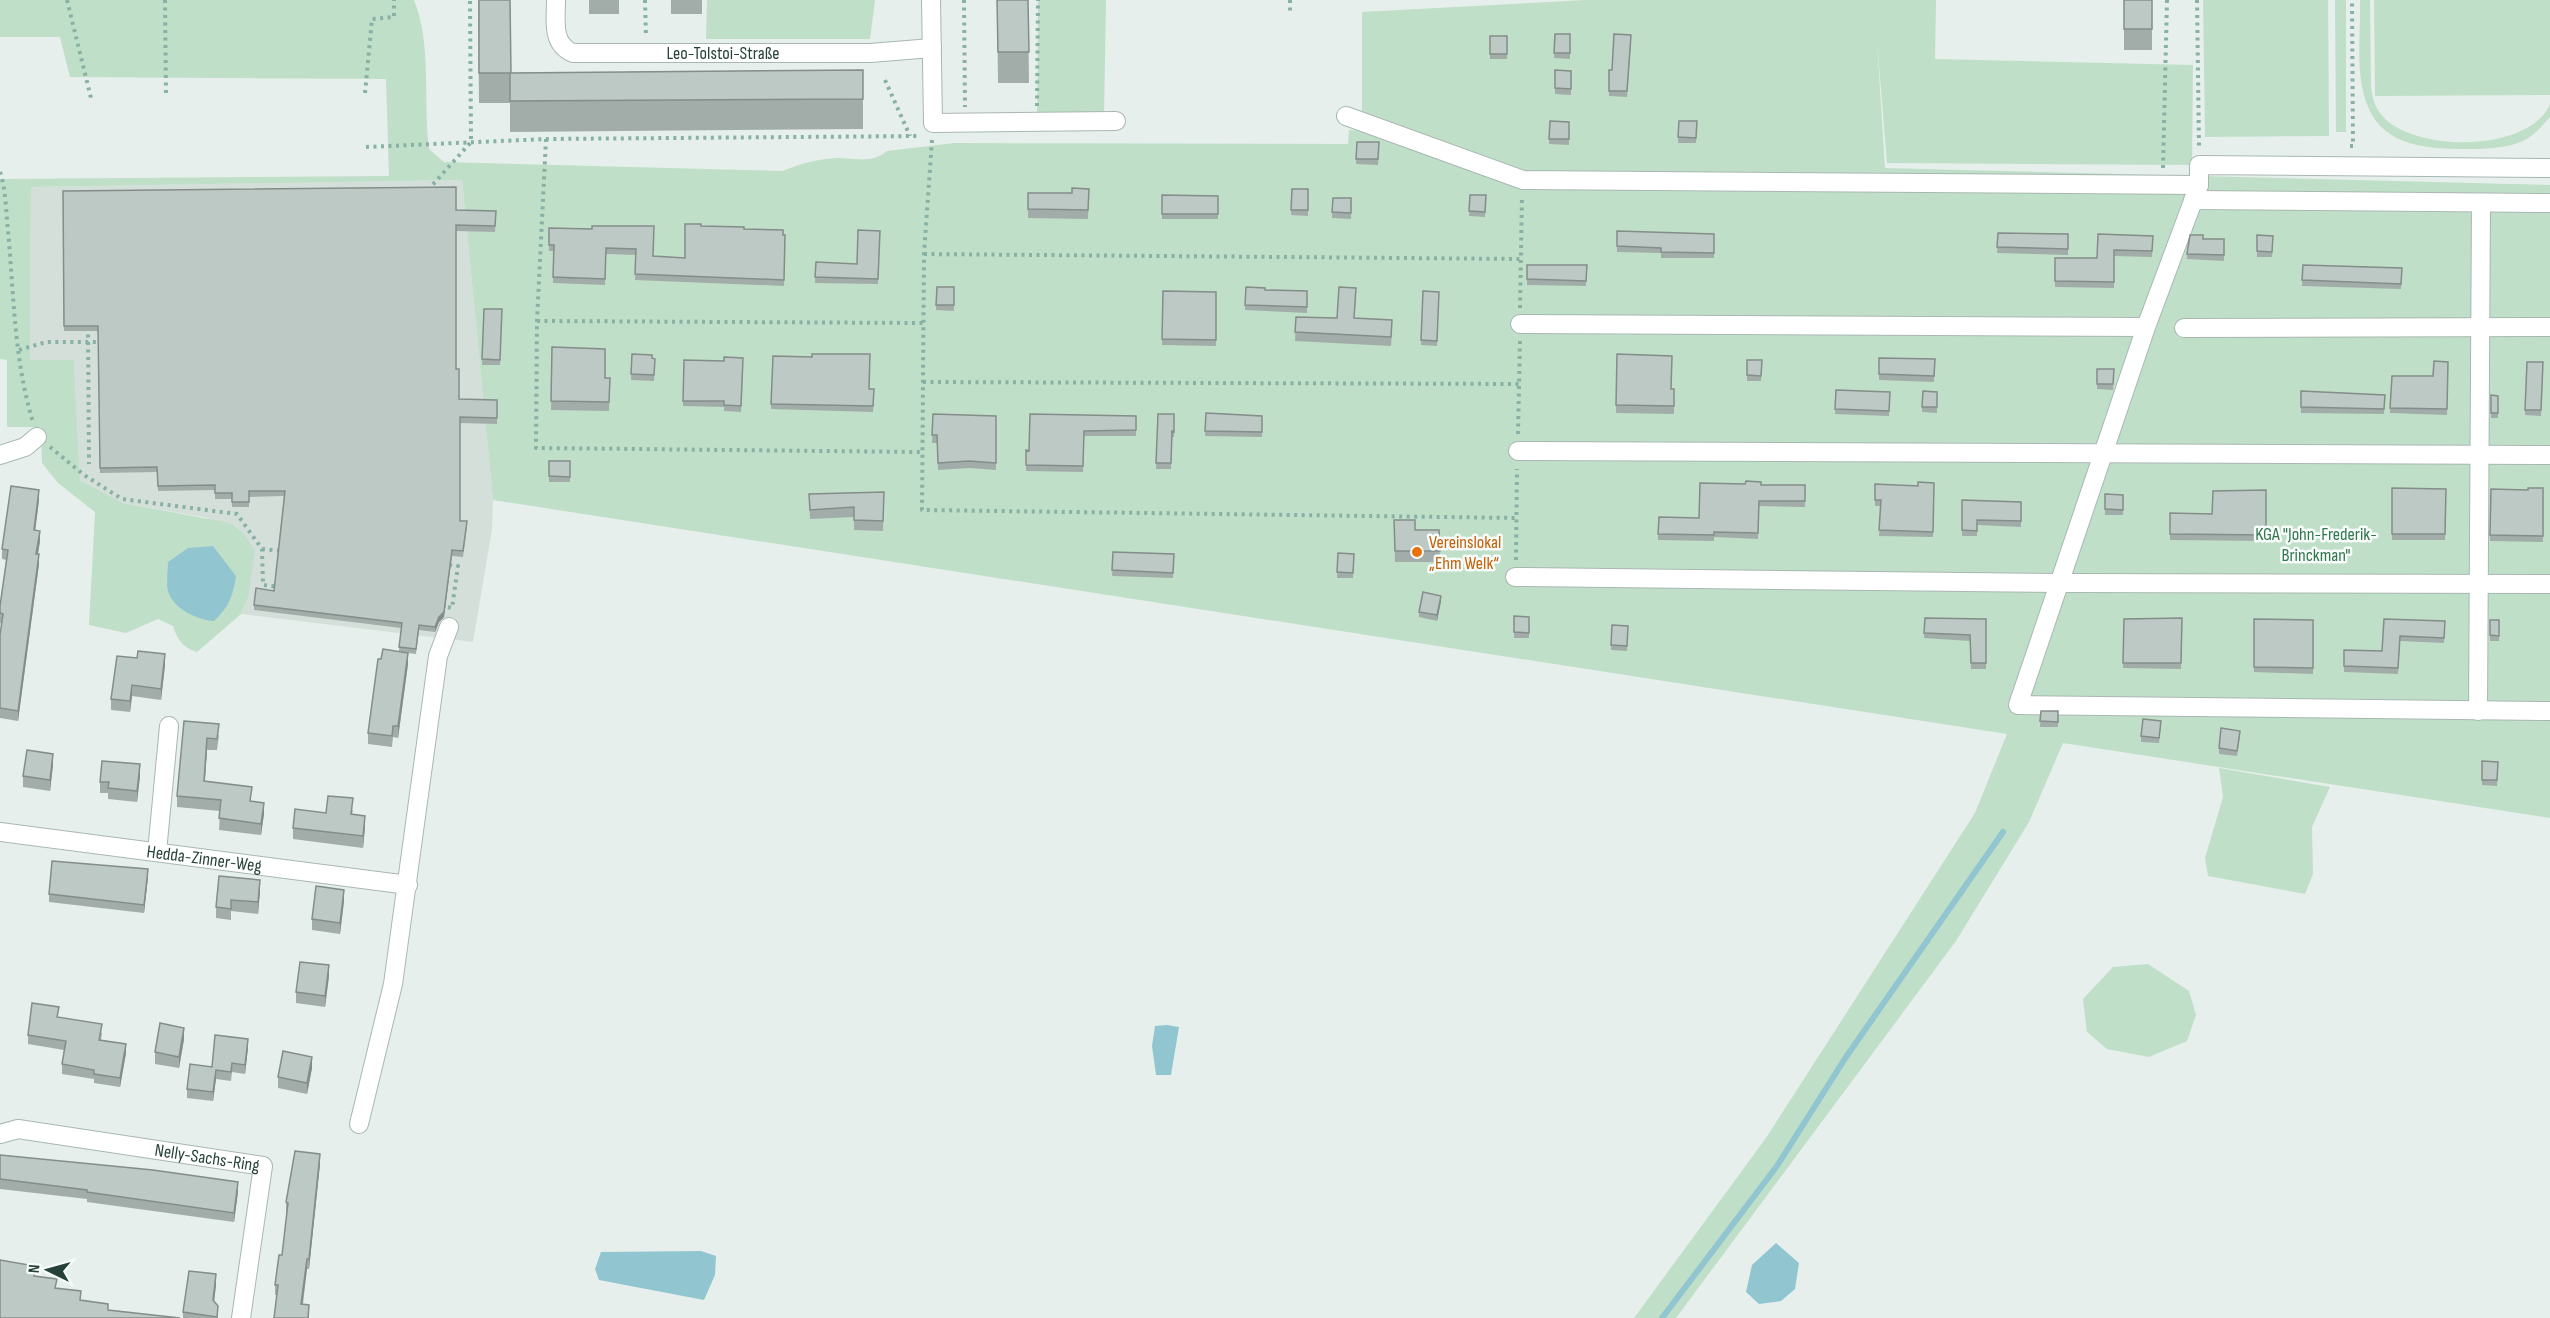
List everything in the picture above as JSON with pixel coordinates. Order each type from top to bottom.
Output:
[{"type":"street","name":"Leo-Tolstoi-Straße","points":[[556,0],[556,33],[559,43],[565,50],[573,53],[870,53],[932,48]]},
{"type":"street","points":[[931,0],[933,129],[965,123],[1116,121]]},
{"type":"street","points":[[1346,116],[1523,180],[2196,192],[2481,203],[2550,203]]},
{"type":"street","points":[[2550,168],[2199,165],[2196,192],[2146,327],[2018,705],[2550,711]]},
{"type":"street","points":[[2478,711],[2478,326],[2481,203]]},
{"type":"street","points":[[1520,324],[2146,327]]},
{"type":"street","points":[[2184,328],[2550,327]]},
{"type":"street","points":[[0,455],[25,447],[37,437]]},
{"type":"street","points":[[1518,451],[2550,455]]},
{"type":"street","points":[[1515,577],[2059,583],[2550,584]]},
{"type":"street","points":[[359,1124],[393,984],[438,656],[449,627]]},
{"type":"street","points":[[157,852],[170,726]]},
{"type":"street","name":"Hedda-Zinner-Weg","points":[[0,832],[408,885]]},
{"type":"street","name":"Nelly-Sachs-Ring","points":[[0,1134],[18,1129],[263,1166],[241,1318]]},
{"type":"path","points":[[67,0],[90,98]]},
{"type":"path","points":[[165,0],[166,96]]},
{"type":"path","points":[[364,93],[372,19],[394,17],[394,0]]},
{"type":"path","points":[[428,191],[471,142],[470,0]]},
{"type":"path","points":[[645,0],[646,53]]},
{"type":"path","points":[[964,0],[965,123]]},
{"type":"path","points":[[1037,121],[1038,0]]},
{"type":"path","points":[[1290,0],[1290,11]]},
{"type":"path","points":[[2163,169],[2167,0]]},
{"type":"path","points":[[2197,0],[2198,146],[2210,146]]},
{"type":"path","points":[[2341,146],[2353,146],[2352,0]]},
{"type":"path","points":[[885,80],[910,136]]},
{"type":"path","points":[[366,147],[546,139],[910,136],[933,129],[924,254],[922,510],[1517,518]]},
{"type":"path","points":[[546,139],[537,321],[536,448],[921,452]]},
{"type":"path","points":[[0,172],[10,252],[14,324],[27,404],[37,437],[84,475],[122,499],[237,514],[262,549],[262,585],[286,588]]},
{"type":"path","points":[[1515,577],[1523,180]]},
{"type":"path","points":[[924,254],[1521,259]]},
{"type":"path","points":[[88,318],[89,464]]},
{"type":"path","points":[[537,321],[923,323]]},
{"type":"path","points":[[19,350],[46,342],[111,342]]},
{"type":"path","points":[[923,382],[1519,384]]},
{"type":"path","points":[[262,549],[285,551]]},
{"type":"path","points":[[440,606],[452,608],[458,566],[447,565]]},
{"type":"shaded area","points":[[462,180],[493,500],[492,529],[473,642],[241,614],[248,598],[208,518],[123,503],[80,480],[74,360],[30,360],[31,187]]},
{"type":"green space","name":"KGA \"John-Frederik- Brinckman\"","points":[[0,0],[414,0],[420,17],[425,54],[429,149],[444,162],[783,171],[817,160],[870,159],[887,151],[954,143],[1348,144],[1349,130],[1362,131],[1362,12],[1586,0],[1936,0],[1935,59],[2193,65],[2192,165],[1887,163],[1877,42],[1885,168],[2550,185],[2550,818],[2063,743],[2029,822],[1956,941],[1676,1318],[1634,1318],[1766,1138],[1975,813],[2007,734],[493,500],[462,180],[31,187],[30,360],[74,360],[80,480],[123,503],[230,523],[244,534],[255,551],[248,598],[241,614],[197,652],[181,642],[173,626],[158,619],[126,633],[89,625],[95,512],[58,483],[42,463],[41,427],[7,427],[7,360],[0,359],[0,179],[389,176],[386,79],[70,77],[60,37],[0,37]]},
{"type":"green space","points":[[707,0],[875,0],[870,39],[706,39]]},
{"type":"green space","points":[[1038,0],[1106,0],[1104,121],[1037,121]]},
{"type":"green space","points":[[2203,0],[2328,0],[2329,136],[2205,137]]},
{"type":"green space","points":[[2335,0],[2346,0],[2346,132],[2336,132]]},
{"type":"green space","points":[[2360,0],[2370,0],[2371,86],[2374,100],[2380,113],[2395,126],[2416,136],[2441,141],[2468,142],[2495,139],[2519,132],[2538,120],[2550,104],[2550,117],[2527,139],[2501,147],[2437,148],[2409,143],[2397,138],[2376,121],[2364,97],[2359,55]]},
{"type":"green space","points":[[2374,0],[2550,0],[2550,95],[2375,96]]},
{"type":"green space","points":[[2219,768],[2330,787],[2312,827],[2313,874],[2305,894],[2208,876],[2205,858],[2223,797]]},
{"type":"green space","points":[[2148,964],[2189,991],[2196,1015],[2187,1041],[2149,1057],[2107,1049],[2087,1032],[2083,999],[2113,967]]},
{"type":"water","points":[[213,546],[236,576],[230,601],[214,621],[194,616],[181,608],[171,597],[167,584],[168,562],[188,548]]},
{"type":"water","points":[[1155,1026],[1179,1027],[1171,1075],[1156,1075],[1152,1046]]},
{"type":"water","points":[[1776,1243],[1799,1263],[1795,1289],[1781,1301],[1759,1304],[1746,1292],[1752,1265]]},
{"type":"water","points":[[701,1251],[716,1256],[715,1275],[704,1300],[599,1280],[595,1269],[601,1252]]},
{"type":"building","points":[[479,0],[510,0],[511,73],[863,70],[863,99],[510,101],[510,73],[479,73]]},
{"type":"building","points":[[997,0],[1028,0],[1029,52],[998,52]]},
{"type":"building","points":[[2124,0],[2152,0],[2152,29],[2124,29]]},
{"type":"building","points":[[1555,34],[1570,34],[1570,53],[1554,53]]},
{"type":"building","points":[[1614,34],[1631,35],[1627,91],[1609,91],[1609,70],[1612,70]]},
{"type":"building","points":[[1490,36],[1507,36],[1507,54],[1490,54]]},
{"type":"building","points":[[1555,70],[1571,71],[1571,89],[1555,88]]},
{"type":"building","points":[[1550,121],[1569,122],[1569,139],[1549,139]]},
{"type":"building","points":[[1679,121],[1697,121],[1696,138],[1678,137]]},
{"type":"building","points":[[1357,142],[1379,142],[1378,159],[1356,159]]},
{"type":"building","points":[[456,187],[456,210],[496,211],[495,226],[456,225],[456,369],[459,369],[459,399],[497,400],[497,418],[460,417],[460,521],[467,521],[463,551],[452,550],[444,612],[435,627],[419,625],[416,649],[399,647],[402,623],[254,605],[256,588],[274,591],[285,491],[249,491],[249,502],[232,502],[232,493],[215,493],[215,485],[158,486],[157,467],[100,468],[98,326],[64,326],[63,191]]},
{"type":"building","points":[[1072,188],[1089,189],[1088,210],[1028,209],[1028,193],[1072,193]]},
{"type":"building","points":[[1292,189],[1308,189],[1308,210],[1291,210]]},
{"type":"building","points":[[1162,195],[1218,196],[1218,214],[1162,214]]},
{"type":"building","points":[[1470,195],[1486,195],[1485,212],[1469,211]]},
{"type":"building","points":[[1333,198],[1351,198],[1351,213],[1332,212]]},
{"type":"building","points":[[685,224],[783,230],[783,235],[785,235],[784,280],[635,274],[636,249],[606,248],[605,279],[553,277],[554,245],[549,245],[549,228],[592,229],[592,226],[654,226],[653,256],[685,258]]},
{"type":"building","points":[[858,230],[880,231],[878,279],[815,277],[816,262],[857,264]]},
{"type":"building","points":[[1617,231],[1714,234],[1714,253],[1661,252],[1661,248],[1617,246]]},
{"type":"building","points":[[1998,233],[2068,234],[2068,249],[1997,247]]},
{"type":"building","points":[[2098,234],[2153,236],[2152,251],[2114,250],[2114,282],[2055,281],[2055,258],[2097,258]]},
{"type":"building","points":[[2190,235],[2203,235],[2203,239],[2224,239],[2224,255],[2187,254]]},
{"type":"building","points":[[2257,235],[2273,236],[2272,252],[2257,251]]},
{"type":"building","points":[[1527,265],[1587,265],[1586,281],[1527,279]]},
{"type":"building","points":[[2303,265],[2402,268],[2401,284],[2302,280]]},
{"type":"building","points":[[937,287],[954,287],[954,305],[936,305]]},
{"type":"building","points":[[1246,287],[1307,291],[1307,307],[1245,305]]},
{"type":"building","points":[[1339,287],[1356,288],[1354,318],[1392,320],[1391,337],[1295,332],[1296,317],[1337,318]]},
{"type":"building","points":[[1163,291],[1216,292],[1216,340],[1162,339]]},
{"type":"building","points":[[1423,291],[1439,292],[1437,341],[1421,340]]},
{"type":"building","points":[[484,309],[502,309],[500,360],[482,359]]},
{"type":"building","points":[[552,347],[605,349],[605,378],[610,378],[609,402],[551,401]]},
{"type":"building","points":[[632,354],[652,355],[655,359],[654,375],[631,374]]},
{"type":"building","points":[[812,354],[870,354],[869,389],[874,389],[873,406],[771,404],[773,356],[812,357]]},
{"type":"building","points":[[1617,354],[1672,356],[1671,389],[1674,389],[1674,406],[1616,405]]},
{"type":"building","points":[[724,357],[743,358],[741,406],[724,405],[724,401],[683,401],[684,360],[724,361]]},
{"type":"building","points":[[1879,358],[1935,359],[1934,376],[1879,374]]},
{"type":"building","points":[[1747,360],[1762,360],[1761,376],[1747,375]]},
{"type":"building","points":[[2434,361],[2448,362],[2447,409],[2390,408],[2392,376],[2433,376]]},
{"type":"building","points":[[2527,362],[2543,362],[2541,410],[2525,410]]},
{"type":"building","points":[[2097,369],[2114,369],[2113,384],[2097,384]]},
{"type":"building","points":[[1836,390],[1890,392],[1889,411],[1835,409]]},
{"type":"building","points":[[1923,391],[1937,392],[1937,407],[1922,407]]},
{"type":"building","points":[[2301,391],[2385,395],[2384,409],[2301,407]]},
{"type":"building","points":[[2491,395],[2498,396],[2498,413],[2491,413]]},
{"type":"building","points":[[1206,413],[1262,416],[1262,432],[1205,431]]},
{"type":"building","points":[[933,414],[996,416],[996,463],[969,461],[938,463],[937,435],[932,435]]},
{"type":"building","points":[[1030,414],[1136,416],[1136,430],[1084,431],[1083,466],[1026,465],[1026,450],[1029,451]]},
{"type":"building","points":[[1158,414],[1174,414],[1171,463],[1156,463]]},
{"type":"building","points":[[549,461],[570,461],[570,477],[549,476]]},
{"type":"building","points":[[1746,481],[1761,482],[1761,485],[1805,485],[1805,501],[1759,501],[1758,533],[1658,534],[1659,517],[1699,518],[1700,483],[1745,484]]},
{"type":"building","points":[[1918,482],[1934,483],[1933,532],[1879,530],[1881,500],[1875,500],[1875,484],[1918,486]]},
{"type":"building","points":[[11,486],[39,490],[34,530],[40,531],[36,554],[39,554],[18,711],[0,708],[0,635],[3,614],[0,613],[0,606],[8,550],[2,549]]},
{"type":"building","points":[[2392,488],[2446,489],[2445,534],[2392,534]]},
{"type":"building","points":[[2528,488],[2543,488],[2543,536],[2490,535],[2491,489],[2528,490]]},
{"type":"building","points":[[2266,490],[2266,535],[2170,534],[2170,513],[2212,514],[2213,491]]},
{"type":"building","points":[[884,492],[883,521],[854,520],[854,507],[810,510],[809,494]]},
{"type":"building","points":[[2105,494],[2123,495],[2123,510],[2105,509]]},
{"type":"building","points":[[1962,500],[2021,502],[2021,521],[1977,520],[1977,531],[1962,530]]},
{"type":"building","points":[[1394,520],[1415,520],[1415,530],[1439,530],[1440,551],[1395,551]]},
{"type":"building","points":[[1113,552],[1174,554],[1173,573],[1112,570]]},
{"type":"building","points":[[1338,553],[1354,554],[1353,573],[1337,572]]},
{"type":"building","points":[[1423,592],[1441,596],[1437,615],[1419,612]]},
{"type":"building","points":[[1514,616],[1529,617],[1529,633],[1514,632]]},
{"type":"building","points":[[1925,618],[1986,619],[1986,663],[1971,663],[1970,635],[1924,633]]},
{"type":"building","points":[[2182,618],[2181,663],[2123,663],[2124,619]]},
{"type":"building","points":[[2254,619],[2313,620],[2313,668],[2254,667]]},
{"type":"building","points":[[2384,619],[2445,621],[2444,638],[2400,636],[2398,668],[2344,666],[2344,650],[2382,651]]},
{"type":"building","points":[[2490,620],[2499,620],[2499,636],[2490,635]]},
{"type":"building","points":[[1612,625],[1628,626],[1627,646],[1611,645]]},
{"type":"building","points":[[383,649],[408,653],[398,726],[393,726],[392,736],[368,733],[378,659],[381,659]]},
{"type":"building","points":[[138,651],[165,654],[161,689],[132,685],[130,701],[111,699],[117,656],[137,658]]},
{"type":"building","points":[[2041,711],[2058,711],[2058,722],[2040,721]]},
{"type":"building","points":[[2143,719],[2161,721],[2159,738],[2141,736]]},
{"type":"building","points":[[184,721],[219,724],[217,739],[207,738],[204,781],[252,787],[250,801],[264,803],[261,824],[219,818],[221,800],[177,796]]},
{"type":"building","points":[[2221,728],[2240,731],[2237,751],[2219,748]]},
{"type":"building","points":[[27,750],[53,754],[50,780],[23,776]]},
{"type":"building","points":[[102,761],[140,764],[137,791],[108,788],[109,782],[100,782]]},
{"type":"building","points":[[2482,761],[2498,762],[2497,780],[2482,780]]},
{"type":"building","points":[[328,796],[353,798],[351,814],[365,816],[363,836],[293,828],[295,809],[326,813]]},
{"type":"building","points":[[52,861],[148,869],[144,905],[49,894]]},
{"type":"building","points":[[219,876],[260,880],[258,902],[231,900],[231,909],[216,907]]},
{"type":"building","points":[[316,886],[344,890],[340,923],[312,919]]},
{"type":"building","points":[[300,962],[329,965],[325,996],[296,992]]},
{"type":"building","points":[[32,1003],[59,1007],[57,1017],[102,1024],[99,1040],[126,1044],[120,1078],[94,1074],[94,1070],[62,1064],[66,1041],[28,1035]]},
{"type":"building","points":[[160,1023],[184,1028],[179,1057],[155,1052]]},
{"type":"building","points":[[215,1035],[248,1039],[245,1065],[232,1063],[231,1072],[216,1070],[213,1092],[187,1089],[190,1064],[212,1067]]},
{"type":"building","points":[[283,1051],[312,1057],[307,1083],[278,1077]]},
{"type":"building","points":[[295,1151],[320,1154],[309,1259],[307,1259],[301,1304],[309,1305],[308,1318],[274,1318],[278,1285],[275,1285],[279,1255],[282,1255],[288,1203],[286,1202]]},
{"type":"building","points":[[0,1155],[153,1170],[238,1182],[234,1213],[0,1179]]},
{"type":"building","points":[[0,1260],[35,1266],[34,1276],[57,1279],[55,1288],[81,1291],[80,1300],[108,1304],[108,1310],[180,1318],[0,1318]]},
{"type":"building","points":[[189,1271],[216,1274],[213,1300],[218,1306],[217,1317],[183,1312]]},
{"type":"waterway","points":[[1662,1318],[1777,1166],[1846,1057],[2003,832]]},
{"type":"place","name":"Vereinslokal „Ehm Welk“","points":[[1417,552]]}]
